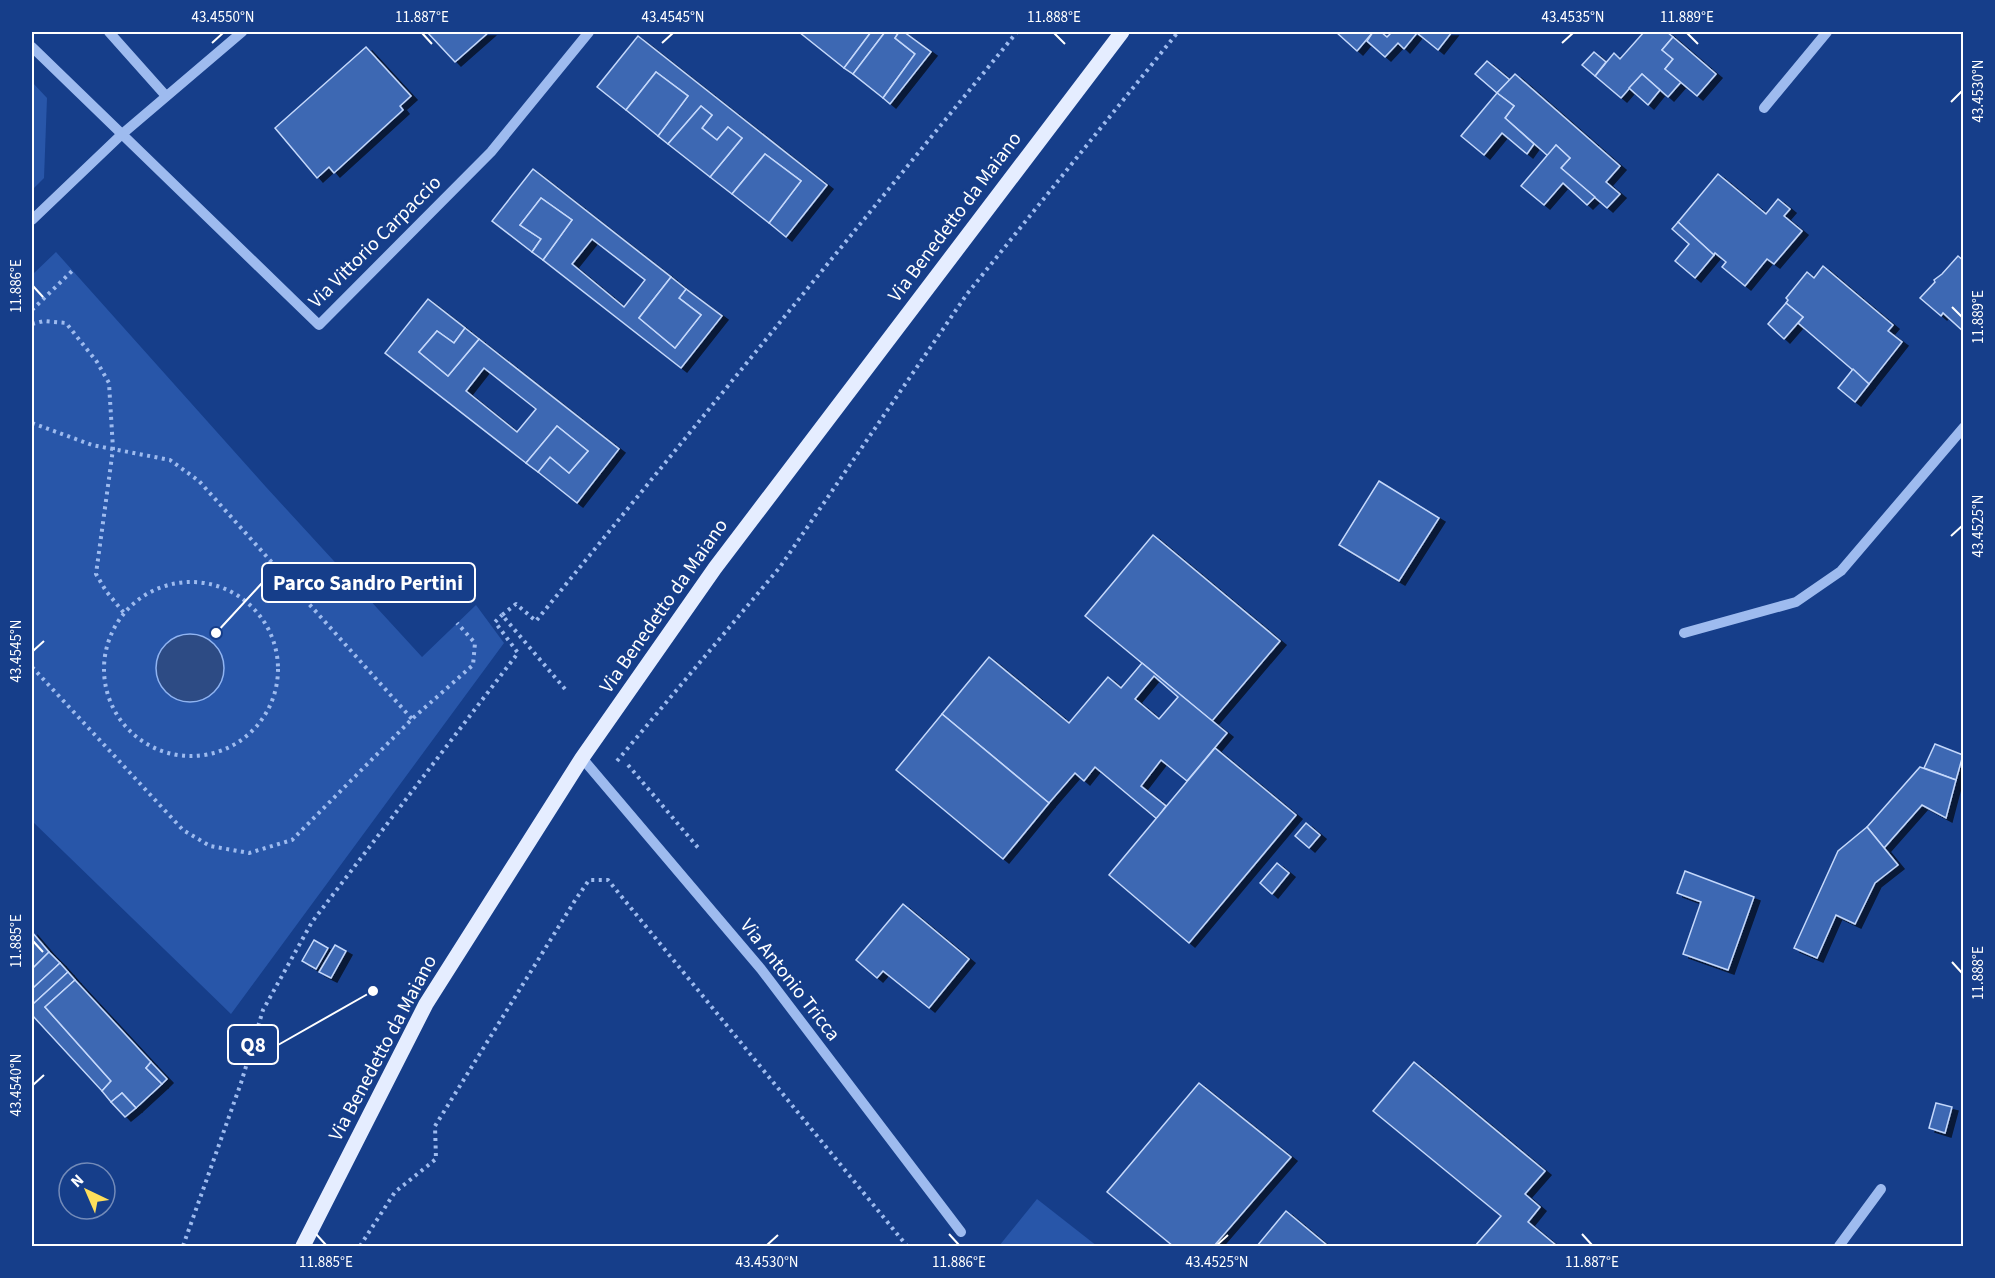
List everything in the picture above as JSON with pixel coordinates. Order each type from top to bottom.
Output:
[{"type":"main road","name":"Via Benedetto da Maiano","points":[[303,1246],[426,1004],[582,758],[715,568],[1122,32]]},
{"type":"street","points":[[109,32],[166,96]]},
{"type":"street","points":[[32,220],[121,135],[242,32]]},
{"type":"street","name":"Via Vittorio Carpaccio","points":[[121,135],[319,325],[491,152],[589,32]]},
{"type":"street","points":[[1764,108],[1827,32]]},
{"type":"street","points":[[32,47],[121,135]]},
{"type":"street","points":[[1684,633],[1796,602],[1841,571],[1964,427]]},
{"type":"street","name":"Via Antonio Tricca","points":[[582,758],[761,969],[961,1232]]},
{"type":"street","points":[[1839,1246],[1881,1189]]},
{"type":"path","points":[[183,1246],[241,1083],[263,1010],[312,922],[518,653],[495,622],[516,604],[536,621],[1017,32]]},
{"type":"path","points":[[601,780],[780,567],[967,294],[1178,32]]},
{"type":"path","points":[[32,310],[72,271]]},
{"type":"path","points":[[32,324],[44,321],[66,323],[97,362],[109,384],[113,449],[96,574],[105,591],[124,613]]},
{"type":"path","points":[[32,423],[92,446],[170,460],[199,481],[412,719]]},
{"type":"path","points":[[198,582],[224,587],[248,602],[266,622],[277,648],[279,675],[272,702],[258,726],[234,745],[206,755],[176,755],[147,744],[139,738],[124,725],[109,699],[104,669],[109,639],[124,613],[145,594],[170,584],[198,582]]},
{"type":"path","points":[[502,615],[565,689]]},
{"type":"path","points":[[32,667],[183,830],[210,846],[249,853],[292,840],[412,719],[473,665],[475,643],[458,623]]},
{"type":"path","points":[[628,765],[700,850]]},
{"type":"path","points":[[360,1246],[395,1192],[436,1159],[435,1126],[589,880],[608,880],[907,1246]]},
{"type":"shaded area","points":[[32,82],[47,98],[44,178],[32,190]]},
{"type":"shaded area","points":[[56,252],[422,657],[476,605],[504,643],[231,1014],[32,821],[32,275]]},
{"type":"shaded area","points":[[190,634],[203,637],[214,644],[221,655],[224,668],[221,681],[214,692],[203,699],[190,702],[177,699],[166,692],[159,681],[156,668],[159,655],[166,644],[177,637]]},
{"type":"shaded area","points":[[1037,1199],[1097,1246],[999,1246]]},
{"type":"building","points":[[427,32],[489,32],[455,62]]},
{"type":"building","points":[[799,32],[871,32],[844,68]]},
{"type":"building","points":[[871,32],[885,32],[853,74],[844,68]]},
{"type":"building","points":[[885,32],[899,32],[895,38],[915,54],[883,98],[853,74]]},
{"type":"building","points":[[899,32],[904,32],[931,52],[890,104],[883,98],[915,54],[895,38]]},
{"type":"building","points":[[1336,32],[1373,32],[1357,51]]},
{"type":"building","points":[[1373,32],[1381,32],[1387,37],[1392,32],[1452,32],[1438,50],[1417,33],[1404,49],[1398,43],[1385,57],[1367,41]]},
{"type":"building","points":[[1644,32],[1667,32],[1673,37],[1662,50],[1673,59],[1665,69],[1681,82],[1668,97],[1642,74],[1621,98],[1595,76],[1614,53],[1620,59]]},
{"type":"building","points":[[638,36],[827,185],[786,237],[769,223],[801,181],[765,154],[732,194],[710,177],[742,138],[728,127],[717,140],[702,128],[712,115],[701,106],[668,144],[658,136],[688,96],[656,72],[626,110],[597,87]]},
{"type":"building","points":[[1673,37],[1716,74],[1697,96],[1665,69],[1673,59],[1662,50]]},
{"type":"building","points":[[366,47],[411,96],[400,106],[403,110],[334,173],[329,167],[317,178],[275,128]]},
{"type":"building","points":[[1594,52],[1606,62],[1595,76],[1582,65]]},
{"type":"building","points":[[1487,61],[1510,80],[1497,93],[1475,74]]},
{"type":"building","points":[[656,72],[688,96],[658,136],[626,110]]},
{"type":"building","points":[[1515,74],[1620,166],[1606,182],[1620,194],[1607,208],[1561,168],[1570,158],[1556,145],[1548,156],[1505,118],[1514,106],[1497,93]]},
{"type":"building","points":[[1642,74],[1660,90],[1648,105],[1629,88]]},
{"type":"building","points":[[1497,93],[1514,106],[1505,118],[1534,144],[1527,154],[1502,133],[1484,155],[1461,136]]},
{"type":"building","points":[[701,106],[712,115],[702,128],[717,140],[728,127],[742,138],[710,177],[668,144]]},
{"type":"building","points":[[1556,145],[1570,158],[1561,168],[1595,197],[1587,205],[1563,183],[1544,205],[1521,186]]},
{"type":"building","points":[[765,154],[801,181],[769,223],[732,194]]},
{"type":"building","points":[[533,169],[671,277],[639,318],[675,348],[701,315],[679,298],[686,289],[722,316],[681,368],[543,260],[572,220],[541,198],[520,225],[541,239],[532,252],[492,221]],"holes":[[[592,239],[645,280],[624,307],[572,264]]]},
{"type":"building","points":[[1718,174],[1766,214],[1778,199],[1790,209],[1784,216],[1802,231],[1774,264],[1767,259],[1745,286],[1722,267],[1726,262],[1715,253],[1714,255],[1678,222]]},
{"type":"building","points":[[541,198],[572,220],[543,260],[532,252],[541,239],[520,225]]},
{"type":"building","points":[[1678,222],[1714,255],[1695,278],[1675,261],[1689,244],[1672,229]]},
{"type":"building","points":[[1958,256],[1964,261],[1964,332],[1943,313],[1941,316],[1920,298]]},
{"type":"building","points":[[1823,266],[1893,325],[1888,331],[1902,342],[1869,384],[1798,323],[1803,317],[1786,303],[1788,300],[1786,298],[1807,272],[1814,278]]},
{"type":"building","points":[[671,277],[686,289],[679,298],[701,315],[675,348],[639,318]]},
{"type":"building","points":[[428,299],[465,328],[454,343],[437,331],[419,352],[448,376],[479,339],[619,449],[577,503],[538,472],[550,457],[569,473],[588,451],[557,426],[526,463],[385,353]],"holes":[[[484,368],[536,409],[517,432],[466,391]]]},
{"type":"building","points":[[1786,303],[1803,317],[1784,339],[1768,324]]},
{"type":"building","points":[[465,328],[479,339],[448,376],[419,352],[437,331],[454,343]]},
{"type":"building","points":[[1853,369],[1869,384],[1855,402],[1838,388]]},
{"type":"building","points":[[557,426],[588,451],[569,473],[550,457],[538,472],[526,463]]},
{"type":"building","points":[[1379,481],[1439,518],[1399,581],[1339,545]]},
{"type":"building","points":[[1153,535],[1280,641],[1212,721],[1085,616]]},
{"type":"building","points":[[989,657],[1069,723],[1108,677],[1121,688],[1142,663],[1227,733],[1187,781],[1161,760],[1141,786],[1166,806],[1157,819],[1095,767],[1084,781],[1075,773],[1049,803],[942,714]],"holes":[[[1154,676],[1178,697],[1159,719],[1135,699]]]},
{"type":"building","points":[[942,714],[1049,803],[1003,859],[896,770]]},
{"type":"building","points":[[1935,744],[1963,755],[1956,780],[1924,768]]},
{"type":"building","points":[[1215,748],[1296,815],[1189,943],[1109,875]]},
{"type":"building","points":[[1920,767],[1956,780],[1946,818],[1922,805],[1884,848],[1867,827]]},
{"type":"building","points":[[1306,823],[1320,835],[1309,848],[1295,836]]},
{"type":"building","points":[[1867,827],[1898,865],[1875,883],[1855,924],[1836,915],[1817,958],[1794,948],[1838,851]]},
{"type":"building","points":[[1277,863],[1289,873],[1272,894],[1260,883]]},
{"type":"building","points":[[1685,871],[1754,897],[1728,970],[1683,954],[1701,902],[1677,893]]},
{"type":"building","points":[[903,904],[969,959],[929,1008],[883,971],[877,978],[856,960]]},
{"type":"building","points":[[32,932],[49,952],[32,969]]},
{"type":"building","points":[[314,940],[328,948],[316,969],[302,961]]},
{"type":"building","points":[[335,945],[346,951],[331,978],[319,972]]},
{"type":"building","points":[[49,952],[60,963],[32,989],[32,969]]},
{"type":"building","points":[[60,963],[68,972],[32,1005],[32,989]]},
{"type":"building","points":[[68,972],[75,980],[45,1007],[111,1081],[102,1091],[32,1015],[32,1005]]},
{"type":"building","points":[[75,980],[151,1062],[146,1068],[162,1084],[136,1108],[122,1093],[111,1102],[102,1091],[111,1081],[45,1007]]},
{"type":"building","points":[[151,1062],[167,1079],[162,1084],[146,1068]]},
{"type":"building","points":[[1414,1062],[1545,1171],[1525,1194],[1540,1207],[1528,1222],[1557,1246],[1475,1246],[1501,1216],[1373,1111]]},
{"type":"building","points":[[1199,1083],[1291,1157],[1214,1246],[1173,1246],[1107,1192]]},
{"type":"building","points":[[122,1093],[136,1108],[125,1117],[111,1102]]},
{"type":"building","points":[[1936,1103],[1952,1107],[1945,1133],[1929,1128]]},
{"type":"building","points":[[1286,1211],[1328,1246],[1257,1246]]},
{"type":"place","name":"Parco Sandro Pertini","points":[[216,633]]},
{"type":"place","name":"Q8","points":[[373,991]]}]
